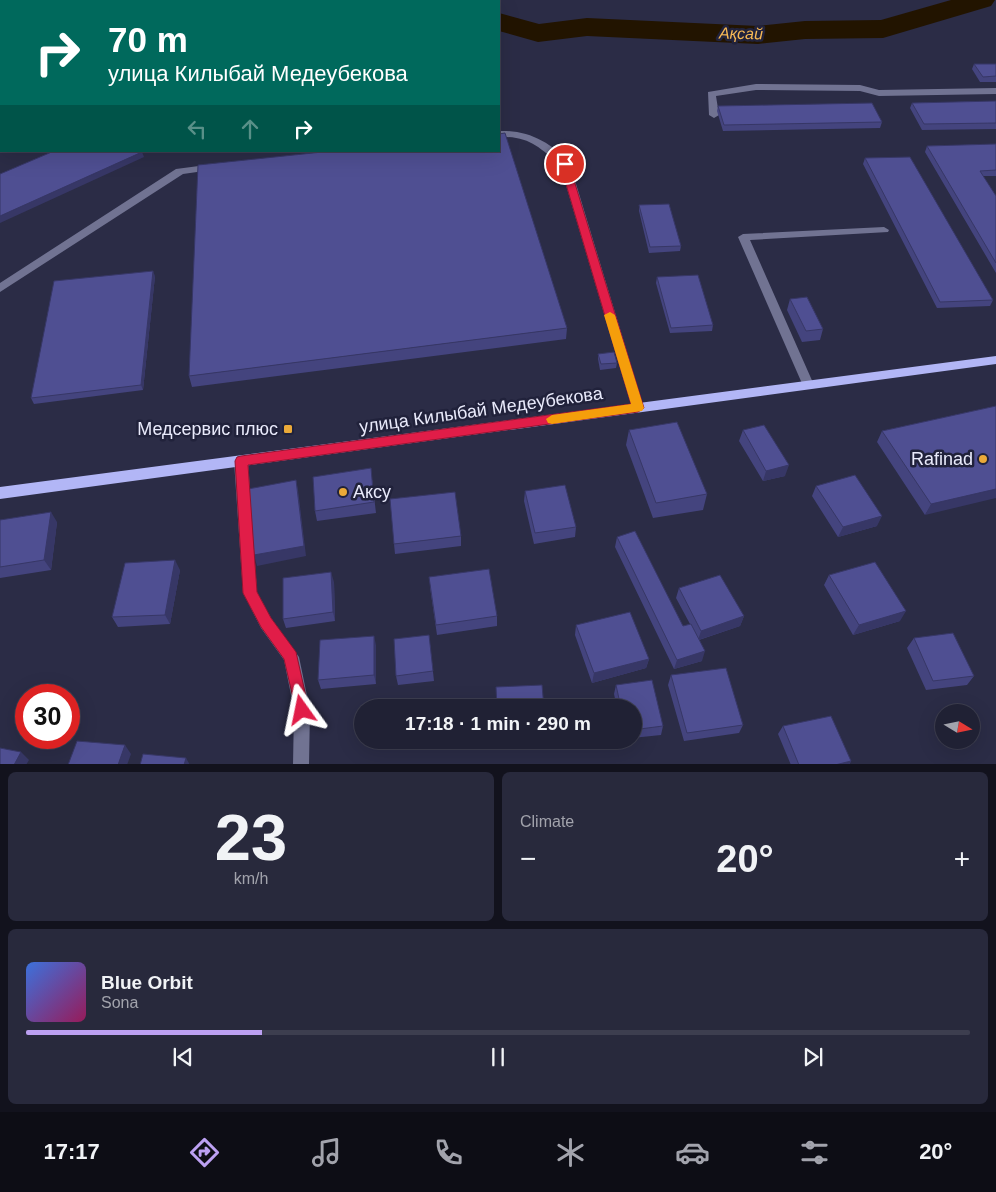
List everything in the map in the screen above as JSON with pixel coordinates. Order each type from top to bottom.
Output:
[{"type":"main road","name":"улица Килыбай Медеубекова","points":[[0,493],[996,360]]},
{"type":"street","points":[[714,115],[711,94],[756,87],[860,88],[879,93],[996,91]]},
{"type":"street","points":[[500,134],[511,133],[534,138],[565,164],[638,408]]},
{"type":"street","points":[[0,288],[180,171],[227,165]]},
{"type":"street","points":[[808,386],[743,237],[884,230]]},
{"type":"street","points":[[241,461],[250,593],[266,623],[291,657],[302,710],[301,764]]},
{"type":"building","points":[[974,64],[996,64],[996,76],[983,77]]},
{"type":"building","points":[[996,101],[996,123],[924,124],[912,103]]},
{"type":"building","points":[[872,103],[882,122],[724,125],[718,106]]},
{"type":"building","points":[[505,133],[567,328],[189,376],[198,165],[322,152],[500,152],[500,134]]},
{"type":"building","points":[[996,144],[996,170],[980,171],[996,196],[996,263],[927,146]]},
{"type":"building","points":[[52,152],[142,152],[0,216],[0,174]]},
{"type":"building","points":[[910,157],[993,300],[940,302],[865,158]]},
{"type":"building","points":[[669,204],[681,246],[650,247],[639,205]]},
{"type":"building","points":[[153,271],[141,385],[31,398],[54,281]]},
{"type":"building","points":[[698,275],[713,325],[671,328],[657,277]]},
{"type":"building","points":[[807,297],[823,329],[806,331],[790,299]]},
{"type":"building","points":[[614,352],[617,363],[601,364],[598,354]]},
{"type":"building","points":[[996,406],[996,489],[931,504],[882,431]]},
{"type":"building","points":[[677,422],[707,494],[656,503],[629,430]]},
{"type":"building","points":[[764,425],[789,465],[766,471],[743,430]]},
{"type":"building","points":[[371,468],[374,502],[315,511],[313,477]]},
{"type":"building","points":[[855,475],[882,516],[843,527],[816,486]]},
{"type":"building","points":[[296,480],[304,546],[254,555],[248,489]]},
{"type":"building","points":[[565,485],[576,527],[535,533],[525,491]]},
{"type":"building","points":[[455,492],[461,536],[394,544],[390,499]]},
{"type":"building","points":[[51,512],[44,560],[0,567],[0,520]]},
{"type":"building","points":[[635,531],[683,626],[691,624],[705,651],[677,660],[617,537]]},
{"type":"building","points":[[175,560],[165,615],[112,617],[125,563]]},
{"type":"building","points":[[875,562],[906,611],[859,625],[829,575]]},
{"type":"building","points":[[489,569],[497,616],[436,625],[429,577]]},
{"type":"building","points":[[331,572],[333,612],[283,619],[283,578]]},
{"type":"building","points":[[720,575],[744,616],[701,631],[679,588]]},
{"type":"building","points":[[630,612],[649,659],[594,673],[576,625]]},
{"type":"building","points":[[953,633],[974,676],[933,681],[914,638]]},
{"type":"building","points":[[429,635],[433,671],[396,676],[394,639]]},
{"type":"building","points":[[374,636],[374,675],[318,680],[320,640]]},
{"type":"building","points":[[726,668],[743,725],[687,733],[671,675]]},
{"type":"building","points":[[652,680],[663,726],[642,729],[642,699],[619,699],[616,685]]},
{"type":"building","points":[[542,685],[543,699],[497,699],[496,687]]},
{"type":"building","points":[[831,716],[851,761],[839,764],[799,764],[783,726]]},
{"type":"building","points":[[80,741],[125,745],[118,764],[68,764],[74,749],[80,749]]},
{"type":"building","points":[[0,748],[21,752],[15,764],[0,764]]},
{"type":"building","points":[[143,754],[186,758],[184,764],[140,764]]},
{"type":"waterway","name":"Ақсай","points":[[500,22],[538,33],[587,27],[758,35],[805,30],[883,29],[981,0]]},
{"type":"slow traffic","points":[[552,419],[638,408],[610,315]]},
{"type":"place","name":"Медсервис плюс","points":[[288,429]]},
{"type":"place","name":"Rafinad","points":[[983,459]]},
{"type":"place","name":"Аксу","points":[[343,492]]},
{"type":"route","points":[[302,710],[291,657],[266,623],[250,593],[241,461],[638,408],[565,164]]}]
